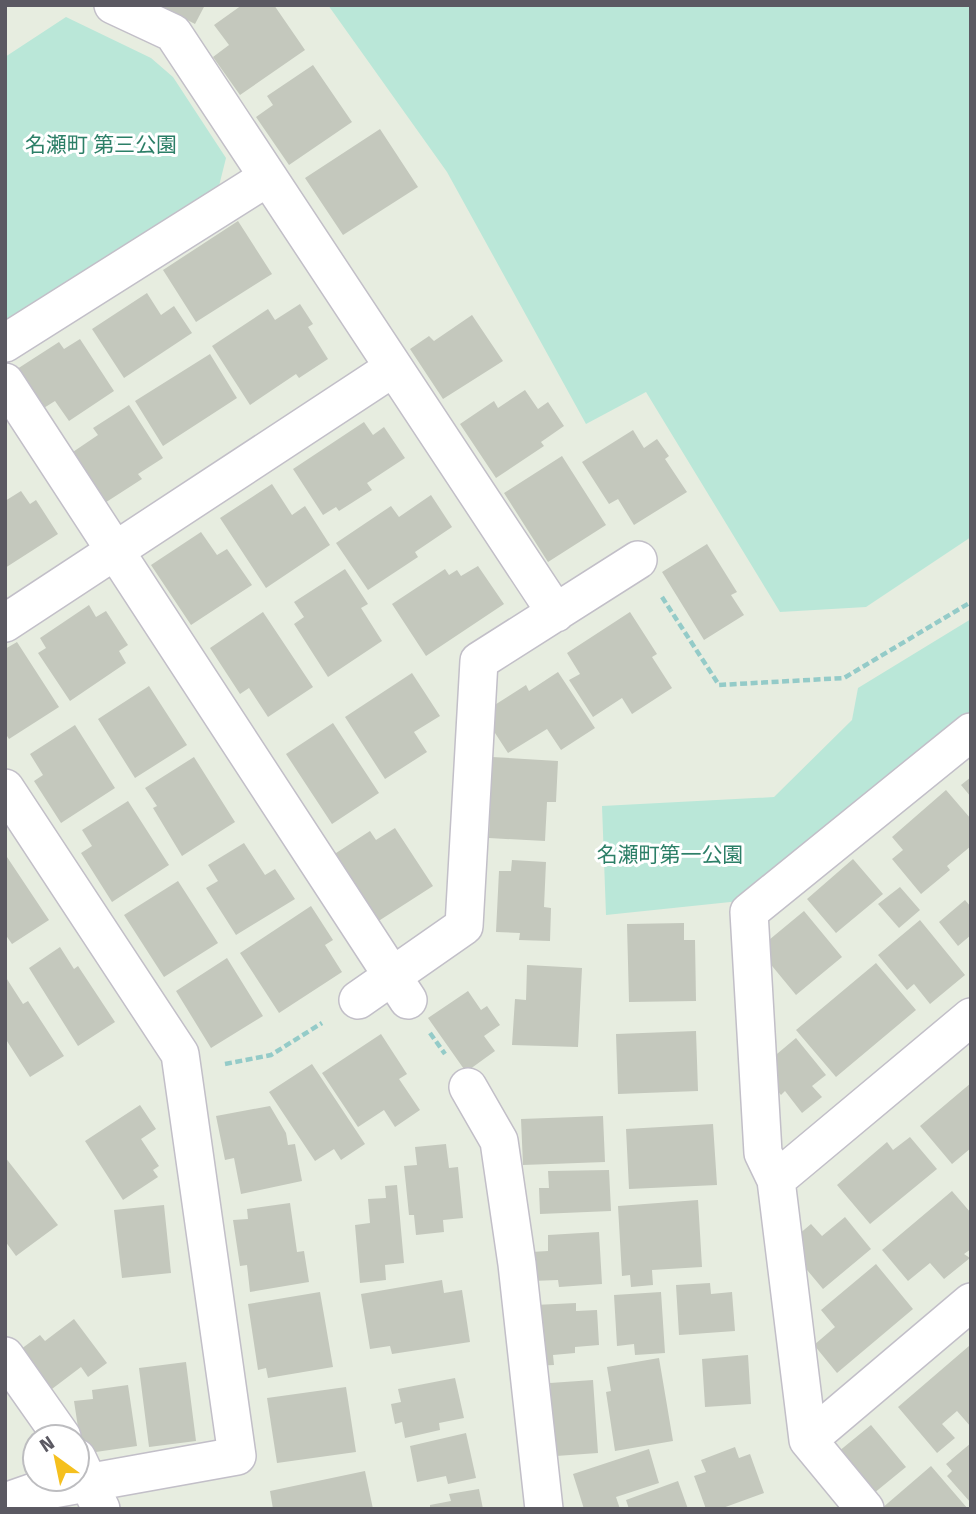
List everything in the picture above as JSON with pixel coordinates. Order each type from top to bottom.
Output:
[{"type":"street","points":[[113,5],[173,33],[556,613]]},
{"type":"street","points":[[5,343],[268,177]]},
{"type":"street","points":[[5,623],[393,368]]},
{"type":"street","points":[[5,382],[400,989]]},
{"type":"street","points":[[358,1000],[400,989],[464,926],[479,661],[638,561]]},
{"type":"street","points":[[865,1509],[808,1440],[775,1180],[763,1153],[749,912],[971,732]]},
{"type":"street","points":[[5,788],[180,1054],[195,1070],[237,1456],[91,1482]]},
{"type":"street","points":[[775,1180],[971,1017]]},
{"type":"street","points":[[468,1087],[499,1141],[517,1264],[544,1509]]},
{"type":"street","points":[[808,1440],[971,1302]]},
{"type":"street","points":[[5,1356],[52,1423]]},
{"type":"street","points":[[5,1502],[31,1493]]},
{"type":"path","points":[[638,561],[719,685],[844,678],[971,602]]},
{"type":"path","points":[[400,989],[468,1087]]},
{"type":"path","points":[[195,1070],[271,1055],[358,1000]]},
{"type":"green space","points":[[328,5],[971,5],[971,537],[866,607],[780,612],[646,392],[586,424],[447,172]]},
{"type":"green space","name":"名瀬町 第三公園","points":[[66,17],[151,58],[173,77],[226,158],[219,186],[5,321],[5,57]]},
{"type":"green space","name":"名瀬町第一公園","points":[[971,619],[971,715],[740,901],[606,915],[602,806],[774,797],[852,720],[858,688]]},
{"type":"building","points":[[158,5],[205,5],[195,24]]},
{"type":"building","points":[[242,5],[274,5],[305,50],[240,95],[213,57],[229,45],[214,25]]},
{"type":"building","points":[[313,65],[352,122],[289,165],[256,117],[273,105],[267,96]]},
{"type":"building","points":[[380,129],[418,187],[343,235],[305,178]]},
{"type":"building","points":[[238,221],[272,274],[196,322],[163,270]]},
{"type":"building","points":[[147,293],[161,315],[174,306],[192,333],[124,378],[92,329]]},
{"type":"building","points":[[300,304],[313,324],[308,327],[328,359],[299,378],[296,374],[250,405],[212,346],[268,309],[275,320]]},
{"type":"building","points":[[472,315],[503,361],[443,399],[410,349],[429,336],[434,341]]},
{"type":"building","points":[[80,339],[114,391],[69,421],[55,401],[39,411],[14,371],[59,342],[64,349]]},
{"type":"building","points":[[210,354],[237,398],[163,446],[135,401]]},
{"type":"building","points":[[525,390],[538,409],[548,402],[564,426],[541,442],[544,446],[496,478],[460,424],[494,401],[498,408]]},
{"type":"building","points":[[129,405],[163,458],[138,474],[142,479],[97,508],[64,458],[98,435],[93,428]]},
{"type":"building","points":[[364,422],[373,435],[384,427],[405,458],[367,483],[372,490],[339,511],[336,507],[323,515],[293,469]]},
{"type":"building","points":[[633,430],[644,448],[657,439],[669,456],[665,459],[687,492],[634,525],[618,499],[609,504],[582,462]]},
{"type":"building","points":[[562,456],[606,525],[548,562],[504,493]]},
{"type":"building","points":[[272,484],[292,515],[305,506],[330,545],[266,588],[220,518]]},
{"type":"building","points":[[21,491],[30,504],[36,500],[58,534],[5,568],[5,501]]},
{"type":"building","points":[[431,495],[452,527],[415,552],[418,557],[368,590],[336,543],[391,506],[399,517]]},
{"type":"building","points":[[201,532],[217,555],[227,549],[252,585],[191,625],[151,565]]},
{"type":"building","points":[[707,544],[737,592],[731,595],[744,615],[704,640],[662,572]]},
{"type":"building","points":[[478,566],[504,604],[426,656],[392,604],[445,569],[449,575],[457,570],[461,576]]},
{"type":"building","points":[[345,569],[368,604],[361,608],[382,641],[328,677],[294,624],[304,617],[294,602]]},
{"type":"building","points":[[89,605],[96,617],[106,611],[128,645],[119,651],[126,663],[70,701],[38,653],[46,648],[40,638]]},
{"type":"building","points":[[263,612],[313,687],[268,717],[249,688],[240,694],[210,648]]},
{"type":"building","points":[[630,612],[657,654],[652,657],[672,688],[632,714],[622,698],[593,717],[569,680],[580,674],[567,653]]},
{"type":"building","points":[[17,642],[59,707],[9,739],[5,733],[5,649]]},
{"type":"building","points":[[558,672],[595,728],[561,750],[547,729],[508,753],[482,713],[526,685],[529,691]]},
{"type":"building","points":[[412,673],[440,716],[414,732],[427,752],[385,779],[345,717]]},
{"type":"building","points":[[149,686],[187,745],[135,778],[98,719]]},
{"type":"building","points":[[333,723],[379,793],[332,824],[286,754]]},
{"type":"building","points":[[75,725],[115,788],[61,823],[34,781],[43,775],[30,754]]},
{"type":"building","points":[[194,757],[235,822],[182,856],[153,808],[157,806],[145,788]]},
{"type":"building","points":[[492,757],[558,761],[556,802],[547,802],[545,841],[489,838]]},
{"type":"building","points":[[971,777],[971,797],[961,785]]},
{"type":"building","points":[[946,790],[971,819],[971,846],[947,866],[950,870],[921,894],[892,859],[903,850],[892,837]]},
{"type":"building","points":[[128,801],[169,865],[112,902],[81,853],[92,846],[82,830]]},
{"type":"building","points":[[395,828],[433,886],[377,922],[333,855],[370,831],[376,840]]},
{"type":"building","points":[[244,843],[265,875],[275,869],[295,899],[236,935],[206,888],[218,881],[208,865]]},
{"type":"building","points":[[5,854],[49,920],[12,944],[5,934]]},
{"type":"building","points":[[853,859],[883,894],[836,933],[807,899]]},
{"type":"building","points":[[512,860],[546,862],[544,907],[551,908],[550,941],[519,940],[520,933],[496,932],[499,871],[511,871]]},
{"type":"building","points":[[178,881],[218,943],[164,977],[124,915]]},
{"type":"building","points":[[900,887],[920,910],[899,928],[878,904]]},
{"type":"building","points":[[965,900],[971,907],[971,935],[958,946],[939,922]]},
{"type":"building","points":[[311,906],[333,940],[325,945],[342,972],[279,1013],[240,953]]},
{"type":"building","points":[[804,911],[842,957],[796,995],[758,949]]},
{"type":"building","points":[[920,920],[965,975],[930,1004],[914,984],[907,990],[878,955]]},
{"type":"building","points":[[684,923],[684,940],[695,940],[696,1001],[629,1002],[627,924]]},
{"type":"building","points":[[60,947],[74,969],[78,966],[115,1022],[78,1046],[29,968]]},
{"type":"building","points":[[227,958],[263,1016],[211,1048],[176,991]]},
{"type":"building","points":[[876,963],[916,1010],[836,1077],[796,1030]]},
{"type":"building","points":[[527,965],[582,968],[578,1047],[512,1045],[515,999],[526,1000]]},
{"type":"building","points":[[5,976],[23,1004],[28,1001],[64,1056],[30,1077],[5,1038]]},
{"type":"building","points":[[468,991],[481,1010],[487,1006],[500,1025],[484,1036],[495,1051],[466,1072],[428,1018]]},
{"type":"building","points":[[696,1031],[698,1091],[618,1094],[616,1034]]},
{"type":"building","points":[[381,1034],[407,1074],[399,1079],[420,1110],[395,1127],[384,1110],[358,1127],[322,1073]]},
{"type":"building","points":[[796,1038],[826,1075],[812,1086],[822,1097],[802,1113],[785,1091],[781,1095],[759,1069]]},
{"type":"building","points":[[312,1064],[365,1144],[341,1160],[334,1149],[315,1161],[269,1092]]},
{"type":"building","points":[[971,1083],[971,1148],[952,1164],[920,1126]]},
{"type":"building","points":[[140,1105],[156,1129],[141,1139],[159,1166],[153,1170],[158,1177],[123,1200],[85,1141]]},
{"type":"building","points":[[270,1106],[286,1133],[288,1145],[295,1144],[302,1181],[241,1194],[234,1158],[225,1160],[216,1116]]},
{"type":"building","points":[[603,1116],[605,1162],[523,1165],[521,1119]]},
{"type":"building","points":[[713,1124],[717,1185],[629,1189],[626,1129]]},
{"type":"building","points":[[910,1137],[937,1169],[870,1224],[837,1185],[887,1142],[893,1150]]},
{"type":"building","points":[[446,1144],[449,1168],[458,1167],[463,1218],[443,1220],[444,1232],[416,1235],[414,1215],[409,1215],[404,1166],[417,1165],[415,1147]]},
{"type":"building","points":[[5,1157],[58,1225],[16,1256],[5,1241]]},
{"type":"building","points":[[609,1170],[611,1211],[540,1214],[539,1188],[549,1188],[548,1171]]},
{"type":"building","points":[[397,1185],[404,1263],[385,1265],[386,1280],[360,1283],[355,1225],[370,1223],[368,1199],[386,1198],[385,1186]]},
{"type":"building","points":[[952,1191],[971,1213],[971,1249],[964,1254],[970,1258],[944,1279],[930,1263],[908,1281],[882,1250]]},
{"type":"building","points":[[698,1200],[702,1267],[652,1270],[653,1285],[631,1287],[630,1275],[622,1276],[618,1206]]},
{"type":"building","points":[[290,1203],[297,1252],[304,1251],[309,1282],[250,1292],[247,1265],[240,1266],[233,1220],[248,1219],[247,1209]]},
{"type":"building","points":[[164,1205],[171,1273],[122,1278],[114,1210]]},
{"type":"building","points":[[845,1217],[871,1249],[823,1289],[786,1245],[811,1224],[822,1236]]},
{"type":"building","points":[[599,1232],[602,1284],[559,1287],[558,1280],[532,1281],[531,1252],[548,1251],[548,1235]]},
{"type":"building","points":[[876,1264],[913,1309],[837,1373],[814,1345],[835,1327],[821,1310]]},
{"type":"building","points":[[442,1280],[444,1293],[462,1290],[470,1342],[392,1354],[390,1346],[370,1349],[361,1294]]},
{"type":"building","points":[[710,1283],[711,1294],[732,1292],[735,1331],[679,1335],[676,1285]]},
{"type":"building","points":[[320,1292],[333,1367],[268,1378],[266,1368],[258,1370],[248,1304]]},
{"type":"building","points":[[661,1292],[665,1353],[635,1355],[634,1344],[617,1346],[614,1295]]},
{"type":"building","points":[[576,1303],[576,1311],[597,1310],[599,1345],[575,1347],[575,1353],[553,1355],[554,1365],[530,1366],[535,1305]]},
{"type":"building","points":[[74,1319],[107,1363],[88,1377],[81,1367],[44,1395],[13,1355],[40,1335],[45,1341]]},
{"type":"building","points":[[969,1346],[971,1427],[957,1411],[942,1424],[955,1438],[937,1453],[898,1407]]},
{"type":"building","points":[[748,1355],[751,1404],[705,1407],[702,1359]]},
{"type":"building","points":[[659,1358],[673,1441],[615,1451],[606,1392],[611,1391],[607,1367]]},
{"type":"building","points":[[186,1362],[196,1441],[149,1447],[139,1368]]},
{"type":"building","points":[[455,1378],[464,1418],[439,1423],[440,1430],[405,1438],[402,1422],[395,1424],[391,1404],[401,1402],[398,1389]]},
{"type":"building","points":[[593,1380],[598,1453],[556,1456],[550,1383]]},
{"type":"building","points":[[128,1385],[137,1446],[91,1453],[91,1423],[77,1423],[74,1401],[93,1399],[92,1390]]},
{"type":"building","points":[[346,1387],[356,1452],[277,1463],[267,1398]]},
{"type":"building","points":[[871,1425],[906,1467],[868,1498],[833,1456]]},
{"type":"building","points":[[466,1433],[476,1478],[448,1484],[446,1476],[417,1482],[410,1446]]},
{"type":"building","points":[[971,1443],[971,1503],[947,1476],[952,1471],[946,1464]]},
{"type":"building","points":[[735,1447],[739,1458],[750,1454],[764,1493],[720,1509],[706,1509],[694,1476],[706,1472],[701,1460]]},
{"type":"building","points":[[649,1449],[659,1483],[616,1497],[620,1509],[584,1509],[573,1474]]},
{"type":"building","points":[[931,1466],[968,1509],[881,1509]]},
{"type":"building","points":[[365,1471],[373,1509],[273,1509],[270,1491]]},
{"type":"building","points":[[678,1481],[688,1509],[629,1509],[626,1500]]},
{"type":"building","points":[[479,1489],[483,1509],[430,1509],[430,1505],[451,1501],[449,1494]]}]
